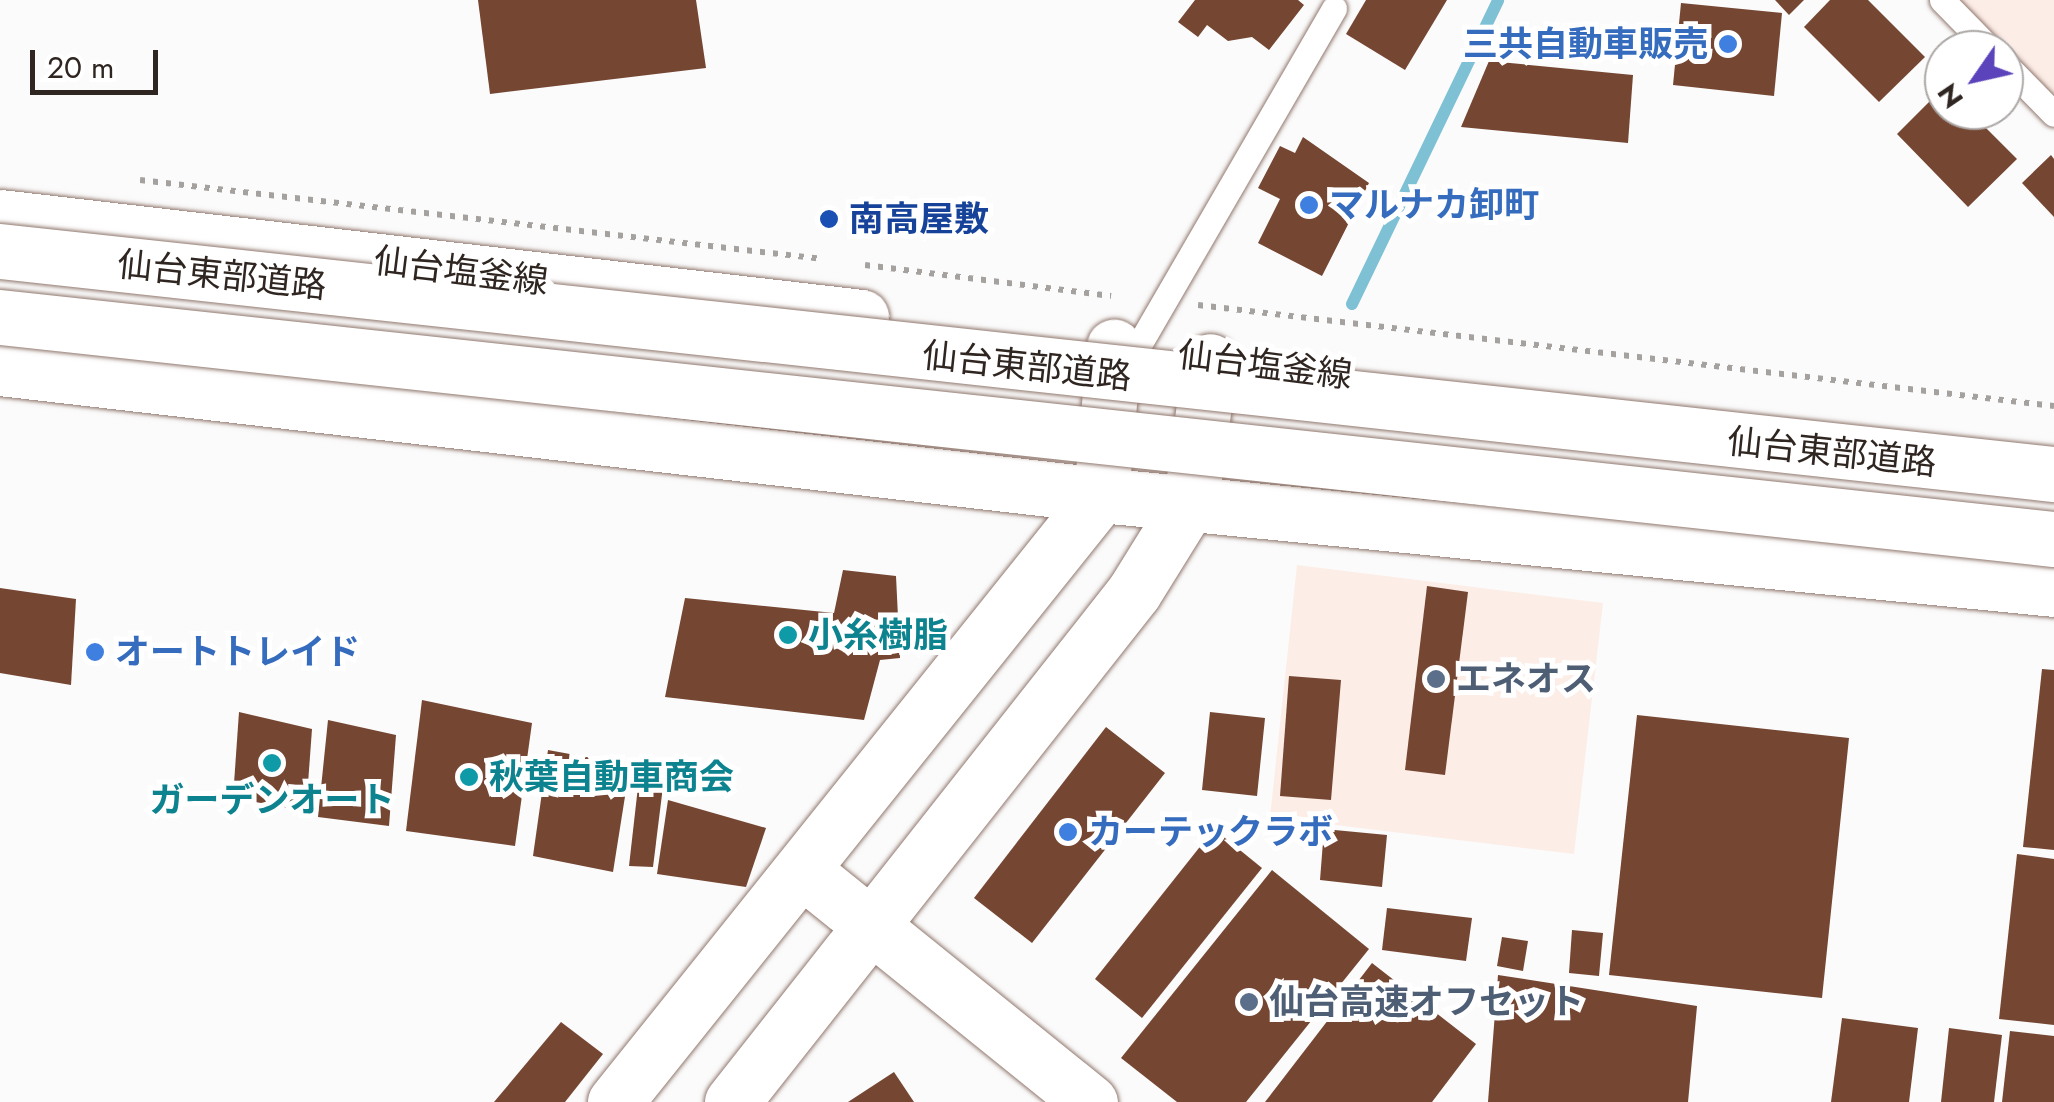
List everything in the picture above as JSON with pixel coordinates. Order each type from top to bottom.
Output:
[{"type":"main road","name":"仙台塩釜線","points":[[0,218],[1210,361],[2054,450]]},
{"type":"main road","name":"仙台東部道路","points":[[0,250],[2054,474]]},
{"type":"main road","name":"仙台東部道路","points":[[0,317],[2054,539]]},
{"type":"main road","points":[[616,1102],[1101,495],[1125,348]]},
{"type":"main road","points":[[732,1102],[1134,592],[1191,500],[1210,361]]},
{"type":"main road","points":[[0,368],[1101,495],[1191,500],[2054,589]]},
{"type":"main road","points":[[802,870],[1090,1102]]},
{"type":"lane","points":[[1942,0],[1971,30]]},
{"type":"lane","points":[[1125,348],[1160,301],[1334,8]]},
{"type":"lane","points":[[2024,83],[2054,114]]},
{"type":"path","points":[[117,178],[834,261]]},
{"type":"path","points":[[854,263],[2054,406]]},
{"type":"shaded area","points":[[1953,0],[2054,0],[2054,101],[2024,70],[2024,30],[1984,30]]},
{"type":"shaded area","points":[[1297,565],[1603,603],[1574,854],[1270,817]]},
{"type":"building","points":[[478,0],[696,0],[706,68],[490,94]]},
{"type":"building","points":[[1195,0],[1298,0],[1304,5],[1269,50],[1252,37],[1228,41],[1207,25],[1198,37],[1178,22]]},
{"type":"building","points":[[1366,0],[1447,0],[1405,70],[1346,34]]},
{"type":"building","points":[[1775,0],[1804,0],[1789,15]]},
{"type":"building","points":[[1830,0],[1868,0],[1924,58],[1879,102],[1804,27]]},
{"type":"building","points":[[1681,3],[1782,13],[1774,96],[1673,85]]},
{"type":"building","points":[[1489,61],[1633,75],[1628,143],[1461,127]]},
{"type":"building","points":[[1924,107],[1924,130],[1988,130],[2017,159],[1968,207],[1897,134]]},
{"type":"building","points":[[1303,137],[1369,183],[1322,276],[1258,243],[1280,199],[1258,188],[1280,146],[1295,153]]},
{"type":"building","points":[[2051,155],[2054,159],[2054,217],[2022,183]]},
{"type":"building","name":"小糸樹脂","points":[[843,570],[896,576],[900,658],[880,660],[864,720],[665,697],[685,598],[834,613]]},
{"type":"building","points":[[1427,586],[1468,592],[1445,775],[1405,770]]},
{"type":"building","points":[[0,588],[76,599],[71,685],[0,673]]},
{"type":"building","points":[[2042,669],[2054,670],[2054,850],[2023,847]]},
{"type":"building","points":[[1289,676],[1341,680],[1331,800],[1280,796]]},
{"type":"building","name":"秋葉自動車商会","points":[[422,700],[532,723],[515,846],[406,831]]},
{"type":"building","name":"ガーデンオート","points":[[239,712],[312,729],[306,811],[233,798]]},
{"type":"building","points":[[1210,712],[1265,718],[1257,796],[1202,790]]},
{"type":"building","points":[[1637,715],[1849,738],[1822,998],[1609,975]]},
{"type":"building","points":[[328,720],[396,735],[389,826],[318,817]]},
{"type":"building","points":[[1106,727],[1165,773],[1032,943],[974,898]]},
{"type":"building","points":[[548,750],[630,765],[613,872],[533,856]]},
{"type":"building","points":[[640,769],[665,770],[653,867],[629,866]]},
{"type":"building","points":[[668,800],[766,828],[746,887],[657,874]]},
{"type":"building","points":[[1214,829],[1262,868],[1142,1018],[1095,979]]},
{"type":"building","points":[[1324,829],[1387,835],[1382,887],[1320,880]]},
{"type":"building","points":[[2017,854],[2054,859],[2054,1025],[1999,1019]]},
{"type":"building","points":[[1272,870],[1369,949],[1246,1102],[1177,1102],[1121,1058]]},
{"type":"building","points":[[1387,908],[1472,918],[1466,961],[1382,950]]},
{"type":"building","points":[[1572,930],[1603,933],[1599,976],[1569,973]]},
{"type":"building","points":[[1502,937],[1528,941],[1523,971],[1497,966]]},
{"type":"building","points":[[1372,963],[1476,1044],[1432,1102],[1265,1102]]},
{"type":"building","points":[[1498,975],[1697,1006],[1688,1102],[1488,1102]]},
{"type":"building","points":[[1842,1018],[1918,1028],[1909,1102],[1831,1102]]},
{"type":"building","points":[[561,1022],[603,1054],[565,1102],[494,1102]]},
{"type":"building","points":[[1949,1028],[2002,1035],[1994,1102],[1941,1102]]},
{"type":"building","points":[[2010,1031],[2054,1036],[2054,1102],[2002,1102]]},
{"type":"building","points":[[894,1072],[914,1102],[848,1102]]},
{"type":"waterway","points":[[1352,304],[1498,0]]},
{"type":"place","name":"三共自動車販売","points":[[1728,44]]},
{"type":"place","name":"マルナカ卸町","points":[[1309,205]]},
{"type":"place","name":"南高屋敷","points":[[829,219]]},
{"type":"place","name":"小糸樹脂","points":[[788,635]]},
{"type":"place","name":"オートトレイド","points":[[95,652]]},
{"type":"place","name":"エネオス","points":[[1436,679]]},
{"type":"place","name":"ガーデンオート","points":[[272,763]]},
{"type":"place","name":"秋葉自動車商会","points":[[469,777]]},
{"type":"place","name":"カーテックラボ","points":[[1068,832]]},
{"type":"place","name":"仙台高速オフセット","points":[[1249,1002]]}]
